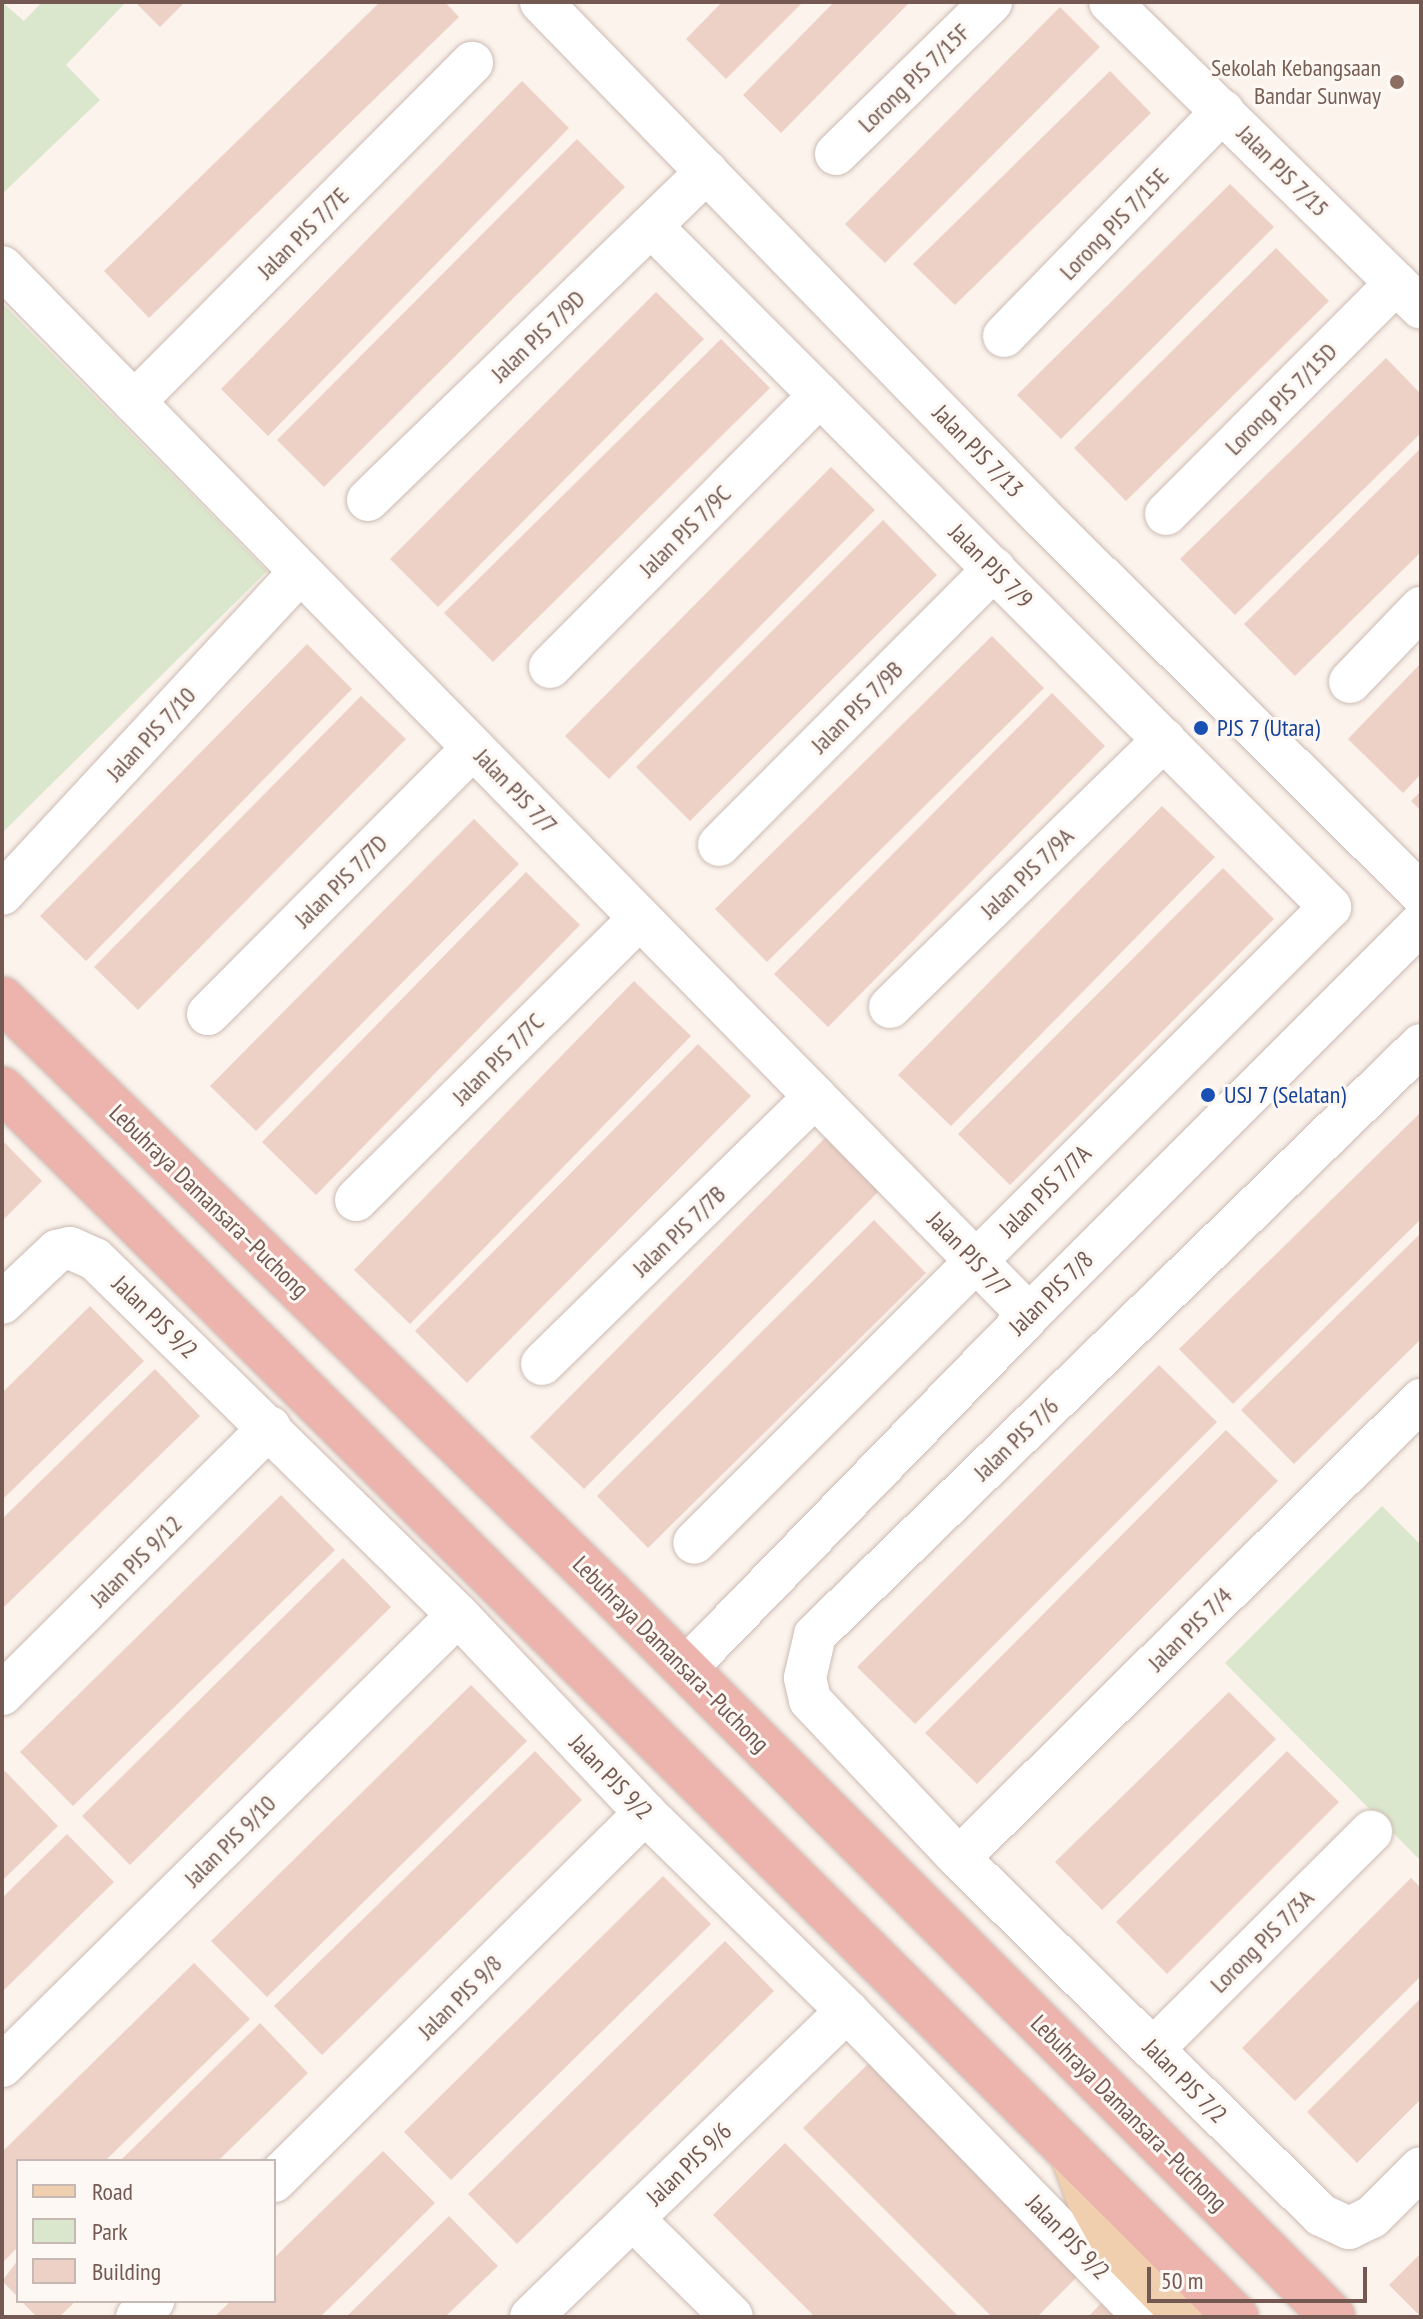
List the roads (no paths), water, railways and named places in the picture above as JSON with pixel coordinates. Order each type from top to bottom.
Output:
[{"type":"highway","name":"Lebuhraya Damansara–Puchong","points":[[2,999],[686,1668],[1333,2317]]},
{"type":"highway","points":[[2,1089],[1236,2317]]},
{"type":"main road","points":[[1071,2151],[1088,2196],[1114,2243],[1186,2317]]},
{"type":"street","name":"Jalan PJS 7/13","points":[[541,2],[1042,517],[1421,894]]},
{"type":"street","name":"Lorong PJS 7/15F","points":[[836,154],[991,2]]},
{"type":"street","name":"Jalan PJS 7/15","points":[[1110,2],[1408,296]]},
{"type":"street","name":"Jalan PJS 7/7E","points":[[134,402],[472,63]]},
{"type":"street","name":"Lorong PJS 7/15E","points":[[1004,336],[1223,111]]},
{"type":"street","name":"Jalan PJS 7/9D","points":[[368,500],[707,171]]},
{"type":"street","name":"Jalan PJS 7/9","points":[[651,226],[1330,907]]},
{"type":"street","name":"Jalan PJS 7/7","points":[[2,267],[1029,1315]]},
{"type":"street","name":"Lorong PJS 7/15D","points":[[1166,514],[1408,296]]},
{"type":"street","name":"Jalan PJS 7/9C","points":[[550,667],[820,395]]},
{"type":"street","name":"Jalan PJS 7/9B","points":[[719,845],[994,569]]},
{"type":"street","name":"Jalan PJS 7/10","points":[[2,894],[299,573]]},
{"type":"street","points":[[1350,682],[1421,608]]},
{"type":"street","name":"Jalan PJS 7/9A","points":[[890,1007],[1164,740]]},
{"type":"street","name":"Jalan PJS 7/7D","points":[[208,1014],[473,748]]},
{"type":"street","name":"Jalan PJS 7/7A","points":[[694,1543],[1330,907]]},
{"type":"street","name":"Jalan PJS 7/7C","points":[[356,1200],[640,918]]},
{"type":"street","name":"Jalan PJS 7/8","points":[[686,1668],[1029,1315],[1421,923]]},
{"type":"street","name":"Jalan PJS 7/6","points":[[959,1858],[810,1700],[805,1678],[815,1635],[1421,1045]]},
{"type":"street","name":"Jalan PJS 7/7B","points":[[542,1364],[815,1097]]},
{"type":"street","name":"Jalan PJS 9/2","points":[[2,1303],[57,1251],[70,1248],[95,1259],[270,1427],[458,1615],[645,1813],[847,2011],[1145,2317]]},
{"type":"street","name":"Jalan PJS 7/4","points":[[959,1858],[1421,1400]]},
{"type":"street","name":"Jalan PJS 9/12","points":[[2,1694],[270,1427]]},
{"type":"street","name":"Jalan PJS 9/10","points":[[2,2066],[458,1615]]},
{"type":"street","name":"Jalan PJS 9/8","points":[[276,2179],[645,1813]]},
{"type":"street","name":"Lorong PJS 7/3A","points":[[1153,2049],[1371,1832]]},
{"type":"street","name":"Jalan PJS 7/2","points":[[959,1858],[1321,2215],[1349,2228],[1372,2217],[1421,2168]]},
{"type":"street","name":"Jalan PJS 9/6","points":[[531,2317],[847,2011]]},
{"type":"street","points":[[633,2219],[732,2317]]},
{"type":"place","name":"Sekolah Kebangsaan Bandar Sunway","points":[[1397,82]]},
{"type":"place","name":"PJS 7 (Utara)","points":[[1201,728]]},
{"type":"place","name":"USJ 7 (Selatan)","points":[[1208,1095]]}]
